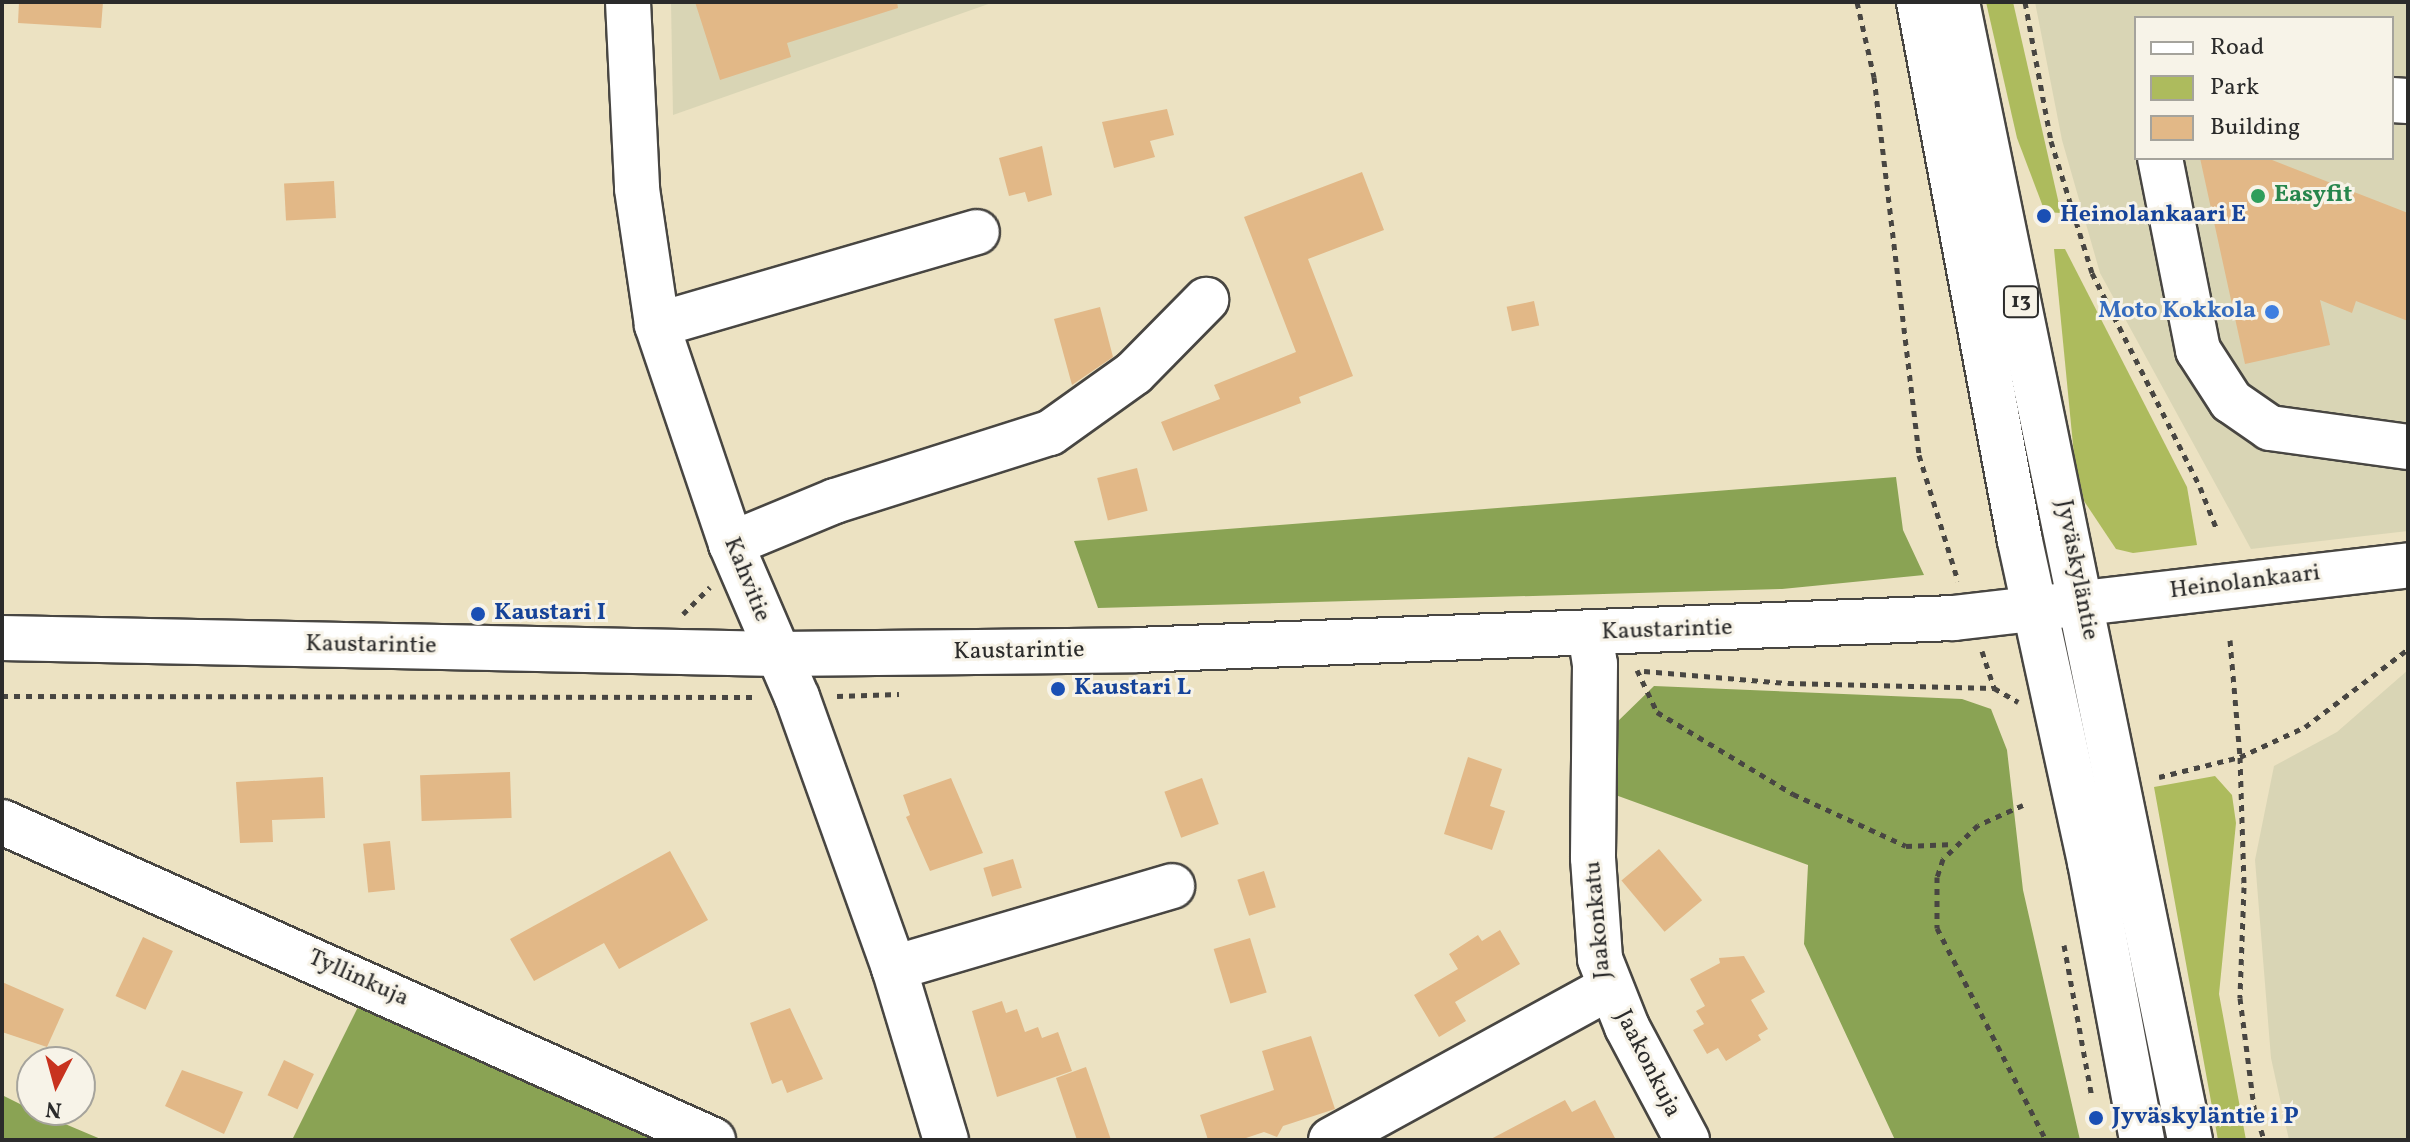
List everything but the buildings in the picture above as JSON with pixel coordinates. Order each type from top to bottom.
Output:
[{"type":"main road","name":"Kahvitie","points":[[628,2],[637,189],[657,325],[731,544],[777,654],[894,968],[946,1140]]},
{"type":"main road","name":"Jyväskyläntie","points":[[1919,2],[2142,1140]]},
{"type":"main road","name":"Jyväskyläntie","points":[[1957,2],[2083,603],[2190,1140]]},
{"type":"main road","points":[[2160,160],[2198,350],[2231,401],[2270,428],[2408,447]]},
{"type":"main road","points":[[657,325],[977,232]]},
{"type":"main road","points":[[731,544],[835,501],[1050,433],[1134,373],[1206,300]]},
{"type":"main road","name":"Heinolankaari","points":[[2036,608],[2408,565]]},
{"type":"main road","name":"Kaustarintie","points":[[2,638],[777,654],[1136,650],[1817,627],[2036,608]]},
{"type":"main road","name":"Jaakonkatu","points":[[1331,1140],[1609,988],[1600,959],[1593,858],[1595,709],[1590,633]]},
{"type":"main road","name":"Tyllinkuja","points":[[2,822],[713,1140]]},
{"type":"main road","points":[[894,968],[1172,886]]},
{"type":"main road","name":"Jaakonkuja","points":[[1609,988],[1687,1140]]},
{"type":"path","points":[[1857,2],[1874,77],[1919,455],[1994,688]]},
{"type":"path","points":[[2025,2],[2051,141],[2092,273],[2176,436],[2217,530]]},
{"type":"path","points":[[2230,640],[2240,757],[2244,887],[2240,998],[2254,1107],[2264,1140]]},
{"type":"path","points":[[2159,777],[2240,757],[2305,727],[2408,649]]},
{"type":"path","points":[[1637,670],[1657,712],[1793,794],[1906,846],[1956,844]]},
{"type":"path","points":[[2023,805],[1978,825],[1943,859],[1937,877],[1937,928],[2046,1140]]},
{"type":"shaded area","points":[[671,2],[994,2],[673,115]]},
{"type":"shaded area","points":[[2035,2],[2408,2],[2408,531],[2251,549],[2100,273],[2062,140]]},
{"type":"shaded area","points":[[2408,670],[2408,1140],[2289,1140],[2271,1058],[2255,860],[2274,766],[2337,732]]},
{"type":"green space","points":[[1986,2],[2013,2],[2061,213],[2045,212],[2017,138]]},
{"type":"green space","points":[[2054,249],[2065,249],[2187,487],[2197,545],[2133,553],[2116,549],[2084,501],[2074,455]]},
{"type":"green space","points":[[1896,477],[1903,530],[1924,575],[1782,589],[1098,608],[1074,541]]},
{"type":"green space","points":[[1654,686],[1962,699],[1991,709],[2007,750],[2023,890],[2080,1140],[1895,1140],[1804,944],[1808,865],[1610,793],[1614,725]]},
{"type":"green space","points":[[2215,776],[2232,795],[2236,823],[2219,994],[2246,1140],[2218,1140],[2154,787]]},
{"type":"green space","points":[[360,1003],[663,1140],[292,1140]]},
{"type":"green space","points":[[2,1095],[16,1102],[16,1126],[70,1126],[103,1140],[2,1140]]},
{"type":"place","name":"Easyfit","points":[[2258,196]]},
{"type":"place","name":"Heinolankaari E","points":[[2044,216]]},
{"type":"place","name":"Moto Kokkola","points":[[2272,312]]},
{"type":"place","name":"Kaustari I","points":[[478,614]]},
{"type":"place","name":"Kaustari L","points":[[1058,689]]},
{"type":"place","name":"Jyväskyläntie i P","points":[[2096,1118]]}]
